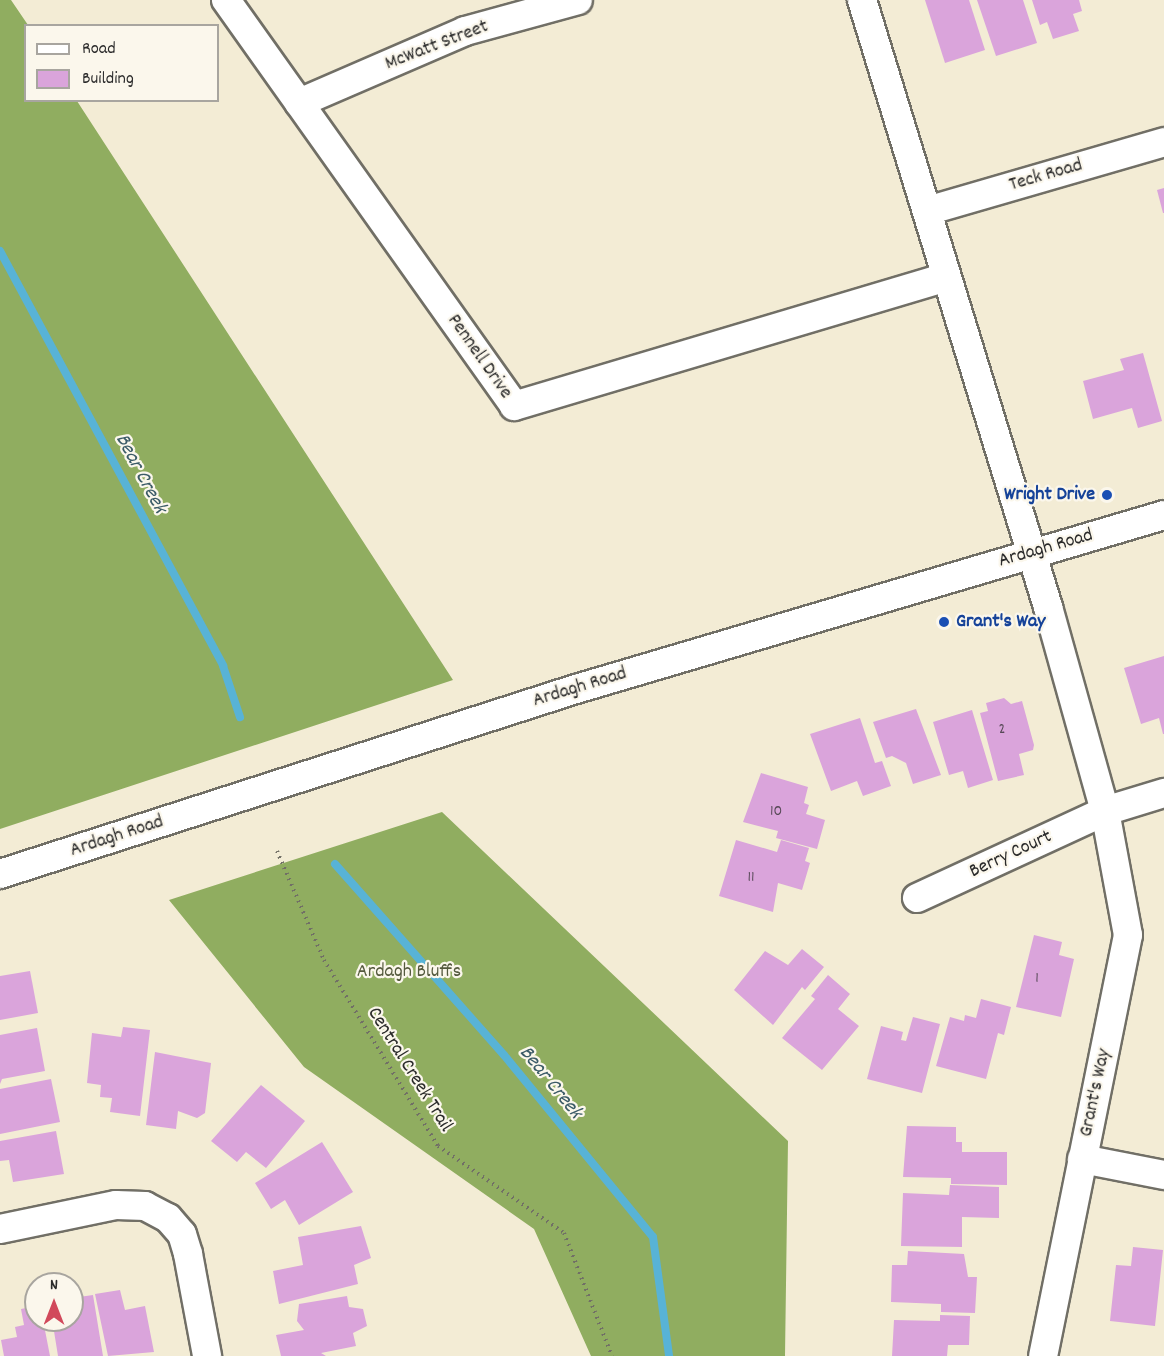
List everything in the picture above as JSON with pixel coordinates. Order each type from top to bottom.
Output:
[{"type":"street","name":"Pennell Drive","points":[[226,0],[514,406],[944,278]]},
{"type":"street","name":"McWatt Street","points":[[299,103],[465,32],[578,0]]},
{"type":"street","points":[[862,0],[1029,554]]},
{"type":"street","name":"Teck Road","points":[[927,211],[1164,142]]},
{"type":"street","name":"Ardagh Road","points":[[0,874],[576,689],[1164,514]]},
{"type":"street","name":"Grant's Way","points":[[1029,554],[1105,811],[1128,935],[1043,1356]]},
{"type":"street","name":"Berry Court","points":[[917,898],[1105,811],[1164,793]]},
{"type":"street","points":[[1082,1159],[1164,1175]]},
{"type":"street","points":[[0,1229],[116,1205],[146,1206],[168,1218],[182,1234],[188,1254],[207,1356]]},
{"type":"path","name":"Central Creek Trail","points":[[278,851],[324,960],[438,1146],[564,1233],[611,1356]]},
{"type":"green space","points":[[0,0],[11,0],[27,24],[24,24],[24,102],[78,102],[453,680],[0,829]]},
{"type":"green space","name":"Ardagh Bluffs","points":[[442,812],[788,1141],[785,1356],[591,1356],[534,1229],[304,1067],[169,900]]},
{"type":"building","points":[[925,0],[969,0],[985,50],[945,63]]},
{"type":"building","points":[[977,0],[1023,0],[1037,43],[996,56]]},
{"type":"building","points":[[1032,0],[1079,0],[1082,11],[1073,14],[1079,31],[1053,39],[1047,22],[1040,25]]},
{"type":"building","points":[[1164,188],[1164,213],[1163,213],[1157,190]]},
{"type":"building","points":[[1143,353],[1162,421],[1138,428],[1132,408],[1093,419],[1083,381],[1124,370],[1120,359]]},
{"type":"building","points":[[1164,656],[1163,734],[1159,718],[1141,724],[1124,668]]},
{"type":"building","points":[[1004,698],[1011,704],[1022,701],[1034,745],[1033,750],[1019,754],[1024,775],[998,781],[980,713],[988,711],[986,703]]},
{"type":"building","points":[[916,709],[941,775],[913,784],[906,763],[892,756],[886,758],[873,722]]},
{"type":"building","points":[[972,710],[993,780],[968,788],[963,771],[949,775],[933,722]]},
{"type":"building","points":[[860,718],[875,763],[882,761],[891,786],[863,796],[857,781],[831,791],[810,734]]},
{"type":"building","points":[[761,773],[808,787],[804,803],[809,805],[806,814],[825,820],[817,849],[776,838],[778,831],[743,822]]},
{"type":"building","points":[[736,840],[777,852],[781,840],[809,848],[805,861],[810,863],[802,890],[778,883],[773,912],[719,896]]},
{"type":"building","points":[[1034,935],[1062,942],[1059,955],[1074,959],[1061,1017],[1016,1007]]},
{"type":"building","points":[[802,949],[824,967],[805,990],[802,987],[773,1025],[734,990],[765,951],[788,965]]},
{"type":"building","points":[[30,971],[38,1013],[0,1020],[0,976]]},
{"type":"building","points":[[828,975],[850,994],[838,1009],[859,1026],[822,1070],[782,1038],[815,999],[811,996]]},
{"type":"building","points":[[981,999],[1011,1007],[1004,1035],[998,1033],[986,1079],[936,1066],[950,1017],[964,1021],[965,1015],[976,1018]]},
{"type":"building","points":[[913,1017],[940,1024],[922,1093],[867,1079],[881,1026],[903,1032],[901,1040],[906,1041]]},
{"type":"building","points":[[123,1027],[150,1030],[140,1116],[110,1112],[112,1098],[100,1097],[101,1085],[87,1083],[92,1033],[121,1037]]},
{"type":"building","points":[[37,1028],[45,1071],[2,1079],[0,1084],[0,1035]]},
{"type":"building","points":[[155,1052],[211,1063],[205,1113],[197,1118],[178,1111],[176,1129],[146,1125]]},
{"type":"building","points":[[51,1079],[60,1122],[0,1134],[0,1089]]},
{"type":"building","points":[[261,1085],[305,1121],[266,1168],[246,1152],[237,1162],[211,1141]]},
{"type":"building","points":[[907,1126],[956,1127],[956,1142],[962,1142],[962,1152],[1007,1152],[1007,1185],[951,1184],[951,1178],[903,1177]]},
{"type":"building","points":[[56,1131],[64,1174],[13,1182],[9,1160],[0,1161],[0,1141]]},
{"type":"building","points":[[322,1142],[353,1192],[299,1225],[285,1200],[271,1209],[255,1183]]},
{"type":"building","points":[[950,1185],[999,1187],[999,1218],[962,1217],[962,1247],[901,1246],[903,1193],[949,1195]]},
{"type":"building","points":[[361,1226],[371,1258],[354,1265],[358,1284],[279,1304],[273,1271],[303,1265],[298,1237]]},
{"type":"building","points":[[1133,1247],[1163,1250],[1155,1326],[1110,1321],[1116,1265],[1131,1266]]},
{"type":"building","points":[[908,1251],[964,1254],[968,1277],[977,1277],[975,1313],[941,1312],[941,1304],[891,1302],[892,1265],[907,1265]]},
{"type":"building","points":[[120,1290],[125,1310],[145,1306],[154,1352],[108,1356],[95,1294]]},
{"type":"building","points":[[93,1295],[103,1356],[58,1356],[54,1332],[84,1332],[84,1296]]},
{"type":"building","points":[[347,1296],[349,1307],[363,1309],[367,1326],[353,1333],[356,1346],[321,1353],[326,1356],[281,1356],[276,1335],[304,1330],[297,1321],[299,1304]]},
{"type":"building","points":[[24,1308],[24,1325],[21,1309]]},
{"type":"building","points":[[940,1315],[970,1316],[969,1345],[948,1345],[947,1356],[892,1356],[894,1320],[940,1321]]},
{"type":"building","points":[[24,1325],[24,1332],[45,1332],[50,1356],[4,1356],[1,1340],[17,1337],[15,1327]]},
{"type":"waterway","name":"Bear Creek","points":[[0,251],[223,666],[240,717]]},
{"type":"waterway","name":"Bear Creek","points":[[335,864],[504,1055],[653,1237],[669,1356]]},
{"type":"place","name":"Wright Drive","points":[[1107,495]]},
{"type":"place","name":"Grant's Way","points":[[944,622]]}]
